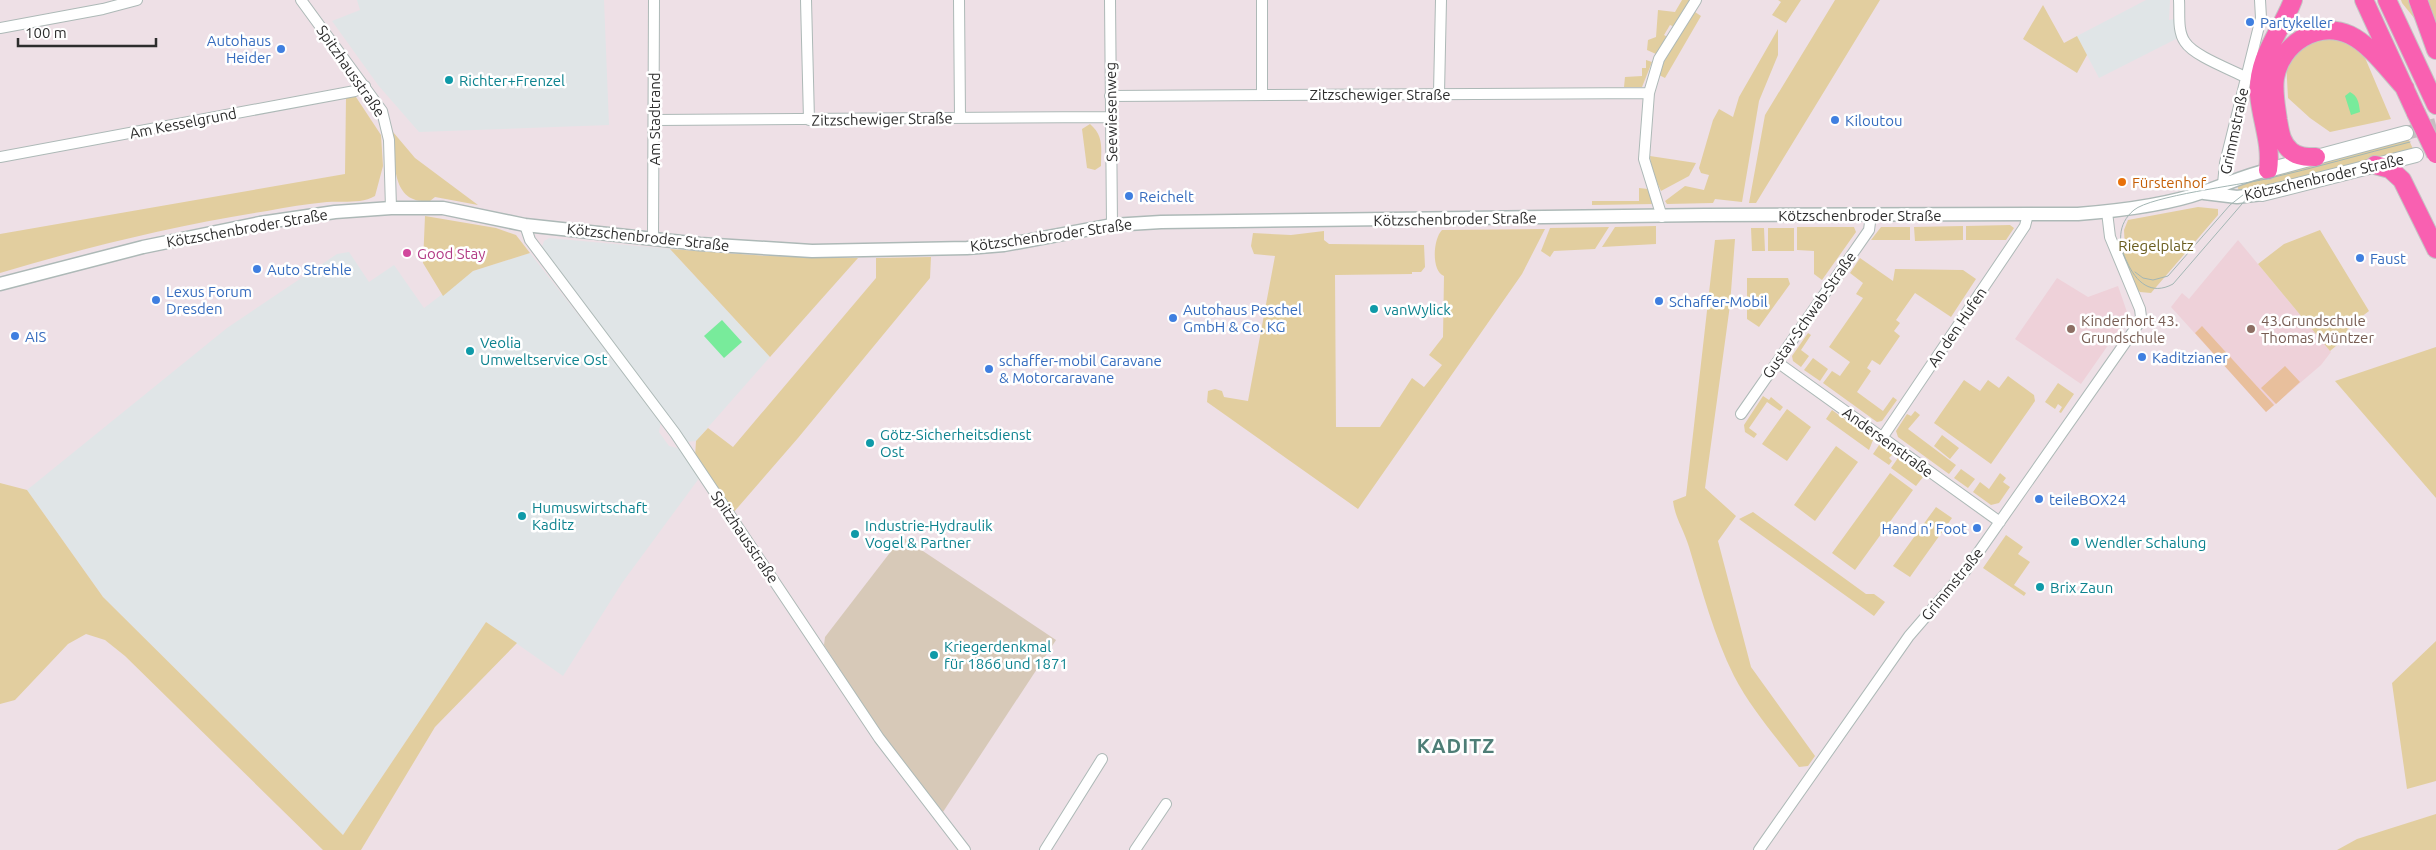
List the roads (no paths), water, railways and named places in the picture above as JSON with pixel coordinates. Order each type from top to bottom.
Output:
[{"type":"highway","points":[[2268,170],[2270,155],[2259,93],[2260,74],[2264,57],[2293,0]]},
{"type":"highway","points":[[2364,0],[2436,154]]},
{"type":"highway","points":[[2387,0],[2436,105]]},
{"type":"highway","points":[[2418,0],[2436,50]]},
{"type":"highway","points":[[2316,157],[2299,155],[2286,147],[2281,137],[2274,97],[2277,71],[2284,55],[2295,43],[2308,35],[2322,31],[2337,31],[2350,35],[2368,49],[2405,88]]},
{"type":"highway","points":[[2375,165],[2390,169],[2402,180],[2436,249]]},
{"type":"main road","name":"Kötzschenbroder Straße","points":[[2268,170],[2406,133]]},
{"type":"main road","name":"Kötzschenbroder Straße","points":[[2262,194],[2416,155]]},
{"type":"street","points":[[0,28],[104,9],[137,0]]},
{"type":"street","name":"Spitzhausstraße","points":[[301,0],[382,111],[386,121],[389,140],[391,208]]},
{"type":"street","name":"Am Stadtrand","points":[[654,0],[654,238]]},
{"type":"street","points":[[806,0],[809,120]]},
{"type":"street","points":[[959,0],[960,117]]},
{"type":"street","name":"Seewiesenweg","points":[[1110,0],[1112,225]]},
{"type":"street","points":[[1262,0],[1262,95]]},
{"type":"street","points":[[1439,94],[1441,0]]},
{"type":"street","points":[[1662,217],[1644,159],[1649,93],[1659,59],[1696,0]]},
{"type":"street","name":"Grimmstraße","points":[[2179,0],[2180,26],[2185,42],[2199,54],[2245,77]]},
{"type":"street","name":"Grimmstraße","points":[[2223,184],[2225,163],[2245,77],[2262,18],[2260,0]]},
{"type":"street","name":"Am Kesselgrund","points":[[0,158],[354,91],[365,86]]},
{"type":"street","name":"Zitzschewiger Straße","points":[[1110,96],[1649,93]]},
{"type":"street","name":"Zitzschewiger Straße","points":[[655,120],[1110,117]]},
{"type":"street","name":"Kötzschenbroder Straße","points":[[0,284],[142,247],[250,225],[335,212],[391,208],[443,208],[525,225],[700,244],[812,251],[967,248],[1004,245],[1112,225],[1161,222],[2107,212],[2202,193],[2223,184],[2268,170]]},
{"type":"street","name":"Kötzschenbroder Straße","points":[[2202,193],[2237,197],[2262,194]]},
{"type":"street","name":"Grimmstraße","points":[[1758,850],[1910,636],[1966,570],[2142,317],[2110,237],[2107,212]]},
{"type":"street","name":"An den Hufen","points":[[1882,438],[2017,238],[2028,214]]},
{"type":"street","name":"Gustav-Schwab-Straße","points":[[1741,414],[1869,230],[1871,215]]},
{"type":"street","name":"Spitzhausstraße","points":[[525,225],[530,240],[677,436],[879,738],[965,850]]},
{"type":"street","name":"Andersenstraße","points":[[1777,362],[2000,522]]},
{"type":"street","points":[[1045,850],[1102,759]]},
{"type":"street","points":[[1135,850],[1166,804]]},
{"type":"tunnel","points":[[2406,133],[2436,125]]},
{"type":"tram line","points":[[2269,184],[2248,197],[2173,284],[2165,287],[2151,288],[2135,276],[2124,255],[2121,234],[2124,222],[2128,216],[2143,205],[2176,196],[2284,175],[2410,142]]},
{"type":"tram line","points":[[2135,272],[2143,278],[2153,280],[2168,276],[2230,205],[2252,188]]},
{"type":"place","name":"Partykeller","points":[[2250,22]]},
{"type":"place","name":"Autohaus Heider","points":[[281,49]]},
{"type":"place","name":"Richter+Frenzel","points":[[449,80]]},
{"type":"place","name":"Kiloutou","points":[[1835,120]]},
{"type":"place","name":"Fürstenhof","points":[[2122,182]]},
{"type":"place","name":"Reichelt","points":[[1129,196]]},
{"type":"place","name":"Good Stay","points":[[407,253]]},
{"type":"place","name":"Faust","points":[[2360,258]]},
{"type":"place","name":"Auto Strehle","points":[[257,269]]},
{"type":"place","name":"Lexus Forum Dresden","points":[[156,300]]},
{"type":"place","name":"Schaffer-Mobil","points":[[1659,301]]},
{"type":"place","name":"vanWylick","points":[[1374,309]]},
{"type":"place","name":"Autohaus Peschel GmbH & Co. KG","points":[[1173,318]]},
{"type":"place","name":"Kinderhort 43. Grundschule","points":[[2071,329]]},
{"type":"place","name":"43.Grundschule Thomas Müntzer","points":[[2251,329]]},
{"type":"place","name":"AIS","points":[[15,336]]},
{"type":"place","name":"Veolia Umweltservice Ost","points":[[470,351]]},
{"type":"place","name":"Kaditzianer","points":[[2142,357]]},
{"type":"place","name":"schaffer-mobil Caravane & Motorcaravane","points":[[989,369]]},
{"type":"place","name":"Götz-Sicherheitsdienst Ost","points":[[870,443]]},
{"type":"place","name":"teileBOX24","points":[[2039,499]]},
{"type":"place","name":"Humuswirtschaft Kaditz","points":[[522,516]]},
{"type":"place","name":"Hand n' Foot","points":[[1977,528]]},
{"type":"place","name":"Industrie-Hydraulik Vogel & Partner","points":[[855,534]]},
{"type":"place","name":"Wendler Schalung","points":[[2075,542]]},
{"type":"place","name":"Brix Zaun","points":[[2040,587]]},
{"type":"place","name":"Kriegerdenkmal für 1866 und 1871","points":[[934,655]]},
{"type":"district","name":"KADITZ","points":[[1456,745]]},
{"type":"park label","name":"Riegelplatz","points":[[2156,245]]}]
